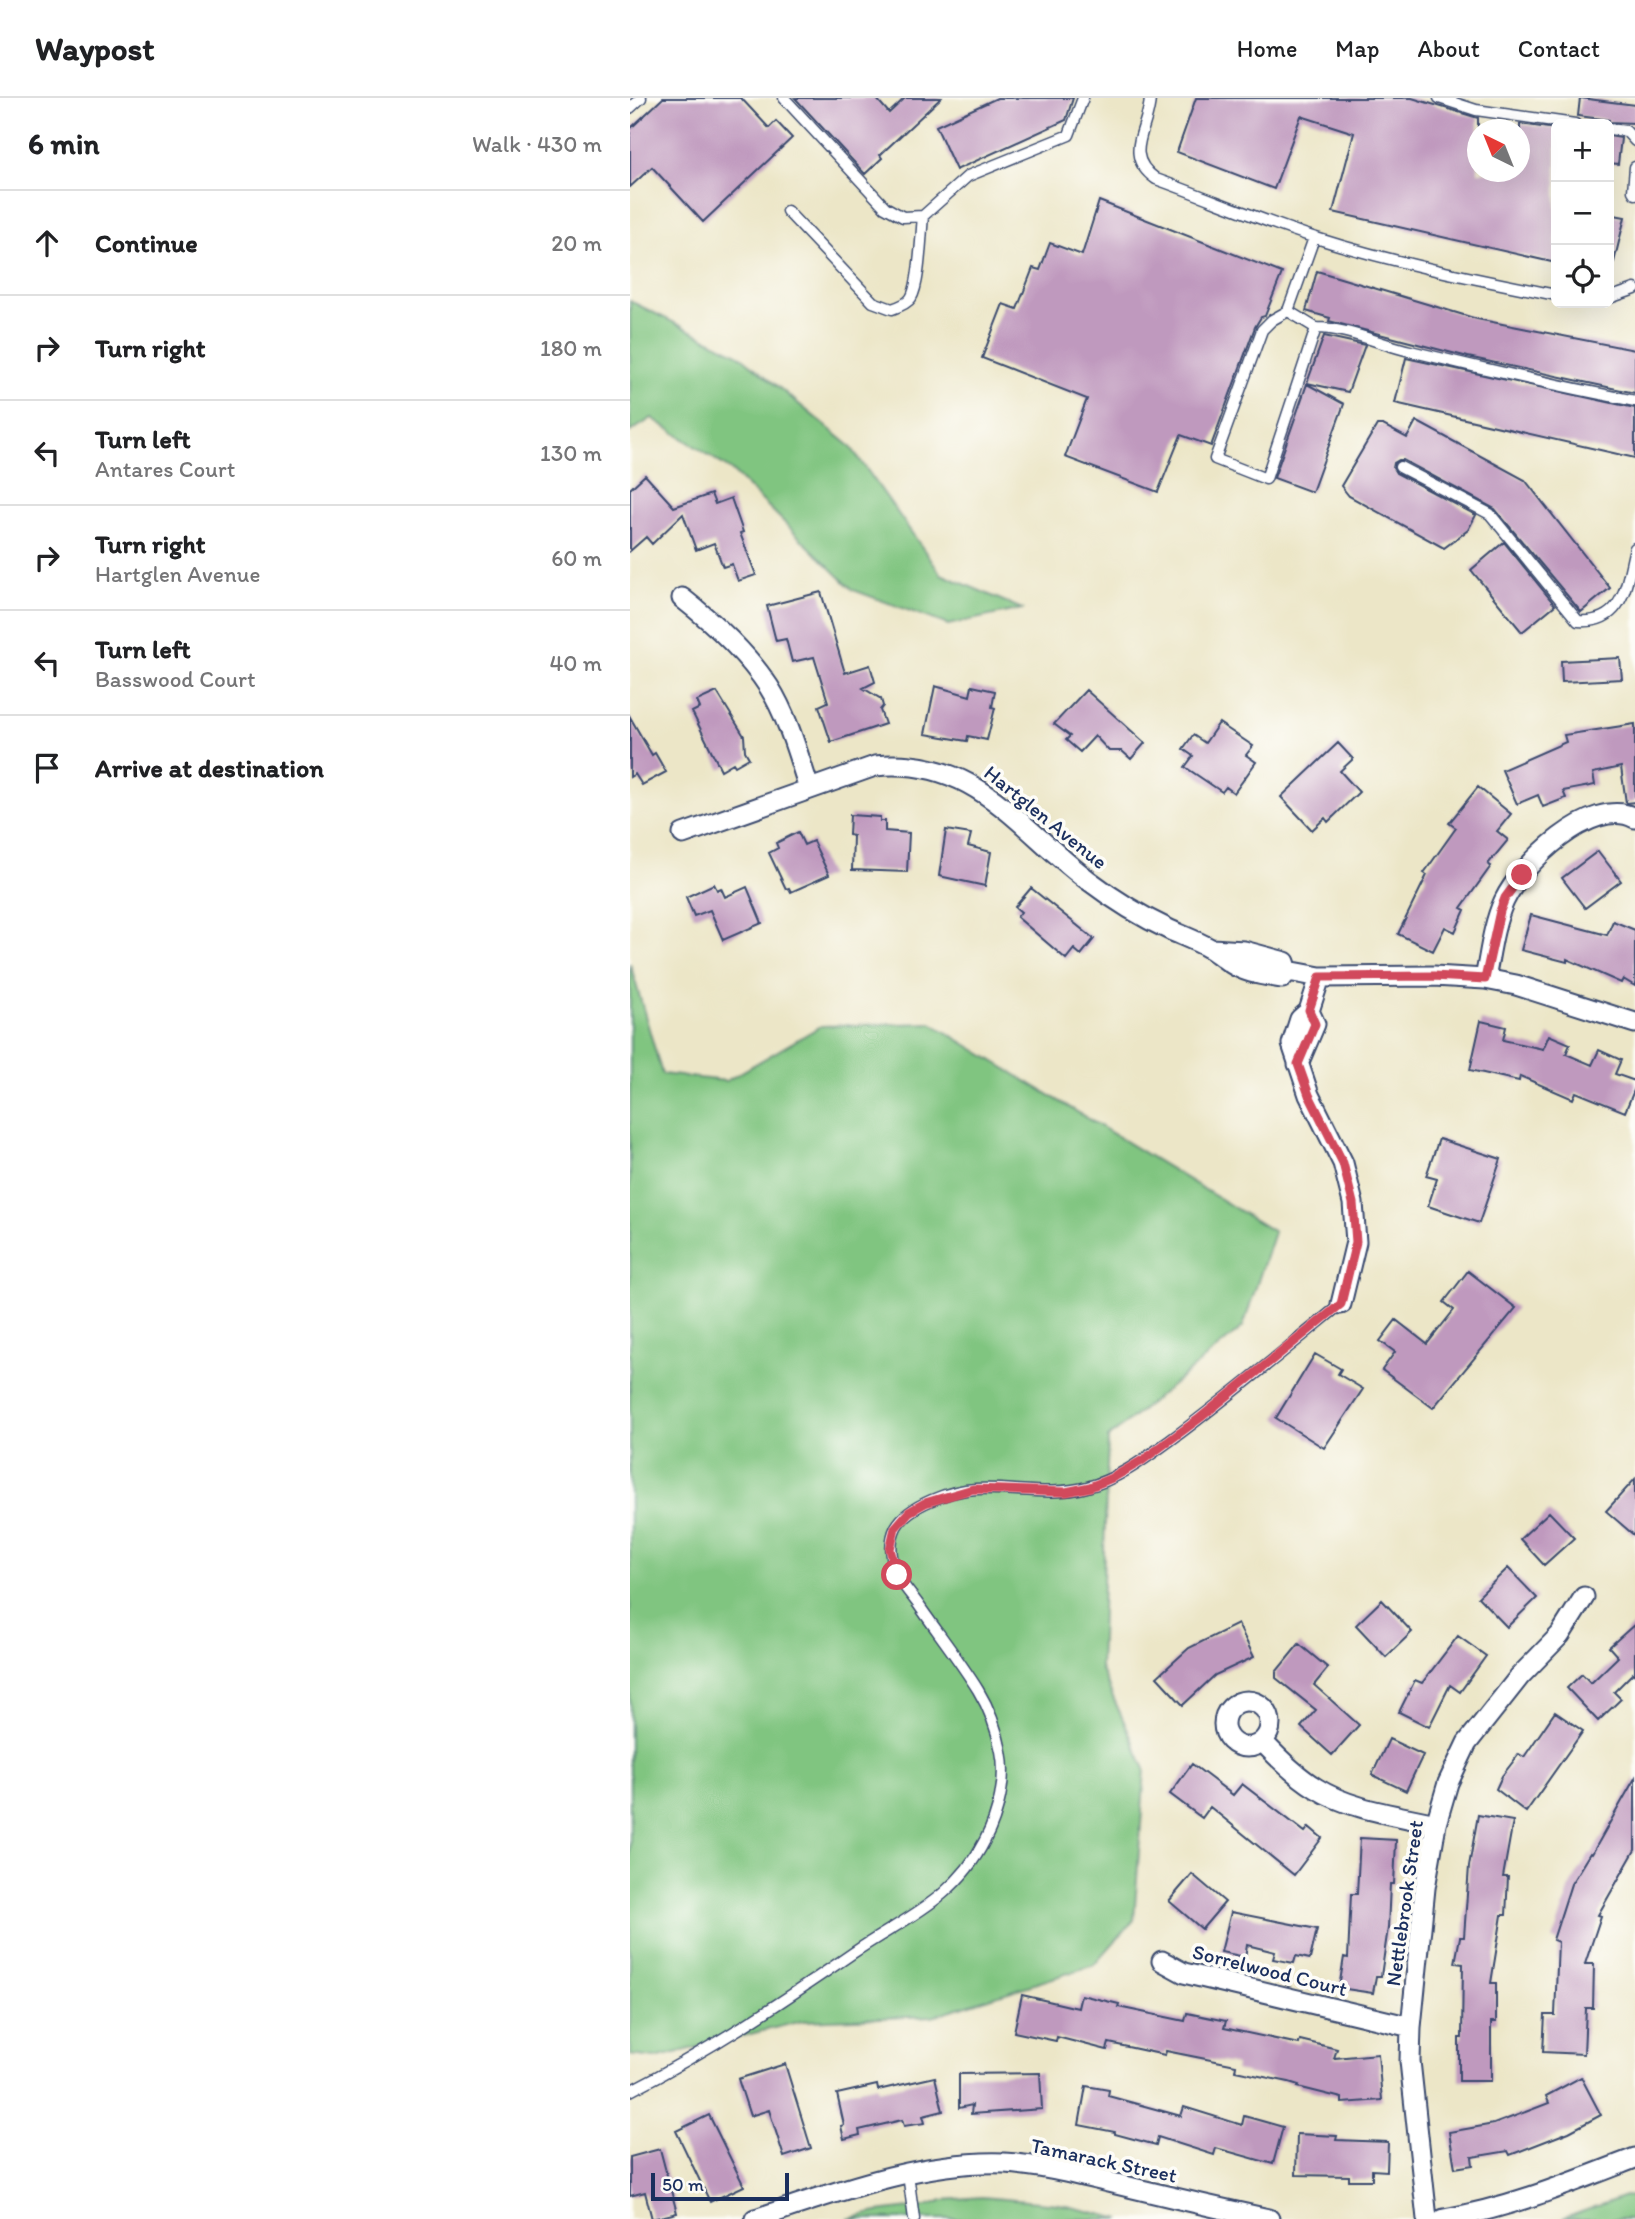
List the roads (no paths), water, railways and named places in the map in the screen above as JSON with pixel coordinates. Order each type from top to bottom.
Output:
[{"type":"street","points":[[682,598],[727,638],[764,680],[787,725],[809,788]]},
{"type":"street","name":"Hartglen Avenue","points":[[683,834],[858,771],[894,764],[967,782],[994,798],[1102,890],[1168,929],[1211,949],[1244,951],[1285,962],[1288,971],[1320,977],[1434,976],[1485,979],[1516,985],[1635,1023]]},
{"type":"street","points":[[1485,979],[1505,898],[1542,852],[1559,837],[1591,820],[1614,814],[1635,818]]},
{"type":"street","points":[[1320,977],[1309,1010],[1315,1024],[1298,1064],[1309,1095],[1343,1163],[1353,1203],[1356,1242],[1341,1304]]},
{"type":"street","name":"Nettlebrook Street","points":[[1427,2219],[1411,2089],[1411,2027],[1425,1888],[1436,1824],[1448,1783],[1467,1743],[1520,1676],[1560,1635],[1584,1597]]},
{"type":"street","points":[[1263,1742],[1280,1760],[1317,1789],[1350,1803],[1436,1824]]},
{"type":"street","name":"Sorrelwood Court","points":[[1161,1961],[1184,1973],[1411,2027]]},
{"type":"street","points":[[1444,2219],[1472,2214],[1572,2184],[1635,2158]]},
{"type":"street","name":"Tamarack Street","points":[[755,2219],[806,2202],[943,2166],[1003,2163],[1048,2168],[1269,2219]]},
{"type":"street","name":"Tamarack Street","points":[[786,2219],[806,2202]]},
{"type":"lane","points":[[630,108],[641,98]]},
{"type":"lane","points":[[784,98],[885,207],[903,217],[923,216],[968,176],[1069,135],[1083,98]]},
{"type":"lane","points":[[1439,98],[1476,110],[1551,121]]},
{"type":"lane","points":[[1153,100],[1138,144],[1139,159],[1145,171],[1156,179],[1314,238],[1551,294]]},
{"type":"lane","points":[[1614,130],[1626,131],[1635,141]]},
{"type":"lane","points":[[1635,167],[1635,194]]},
{"type":"lane","points":[[787,211],[873,302],[892,310],[911,298],[916,282],[923,216]]},
{"type":"lane","points":[[1314,238],[1288,311],[1272,320],[1262,330],[1215,459],[1266,479],[1316,328]]},
{"type":"lane","points":[[1614,297],[1635,289]]},
{"type":"lane","points":[[1288,311],[1316,328],[1332,328],[1435,358],[1635,401]]},
{"type":"lane","points":[[1399,467],[1490,513],[1578,621],[1599,619],[1622,600],[1635,548]]},
{"type":"lane","points":[[630,2091],[690,2060],[769,2012],[857,1950],[933,1903],[953,1887],[985,1840],[998,1806],[1002,1754],[992,1720],[979,1692],[897,1575],[890,1549],[895,1528],[909,1512],[925,1503],[973,1489],[1066,1492],[1090,1487],[1114,1477],[1143,1460],[1200,1418],[1341,1304]]},
{"type":"lane","points":[[908,2174],[914,2219]]}]
